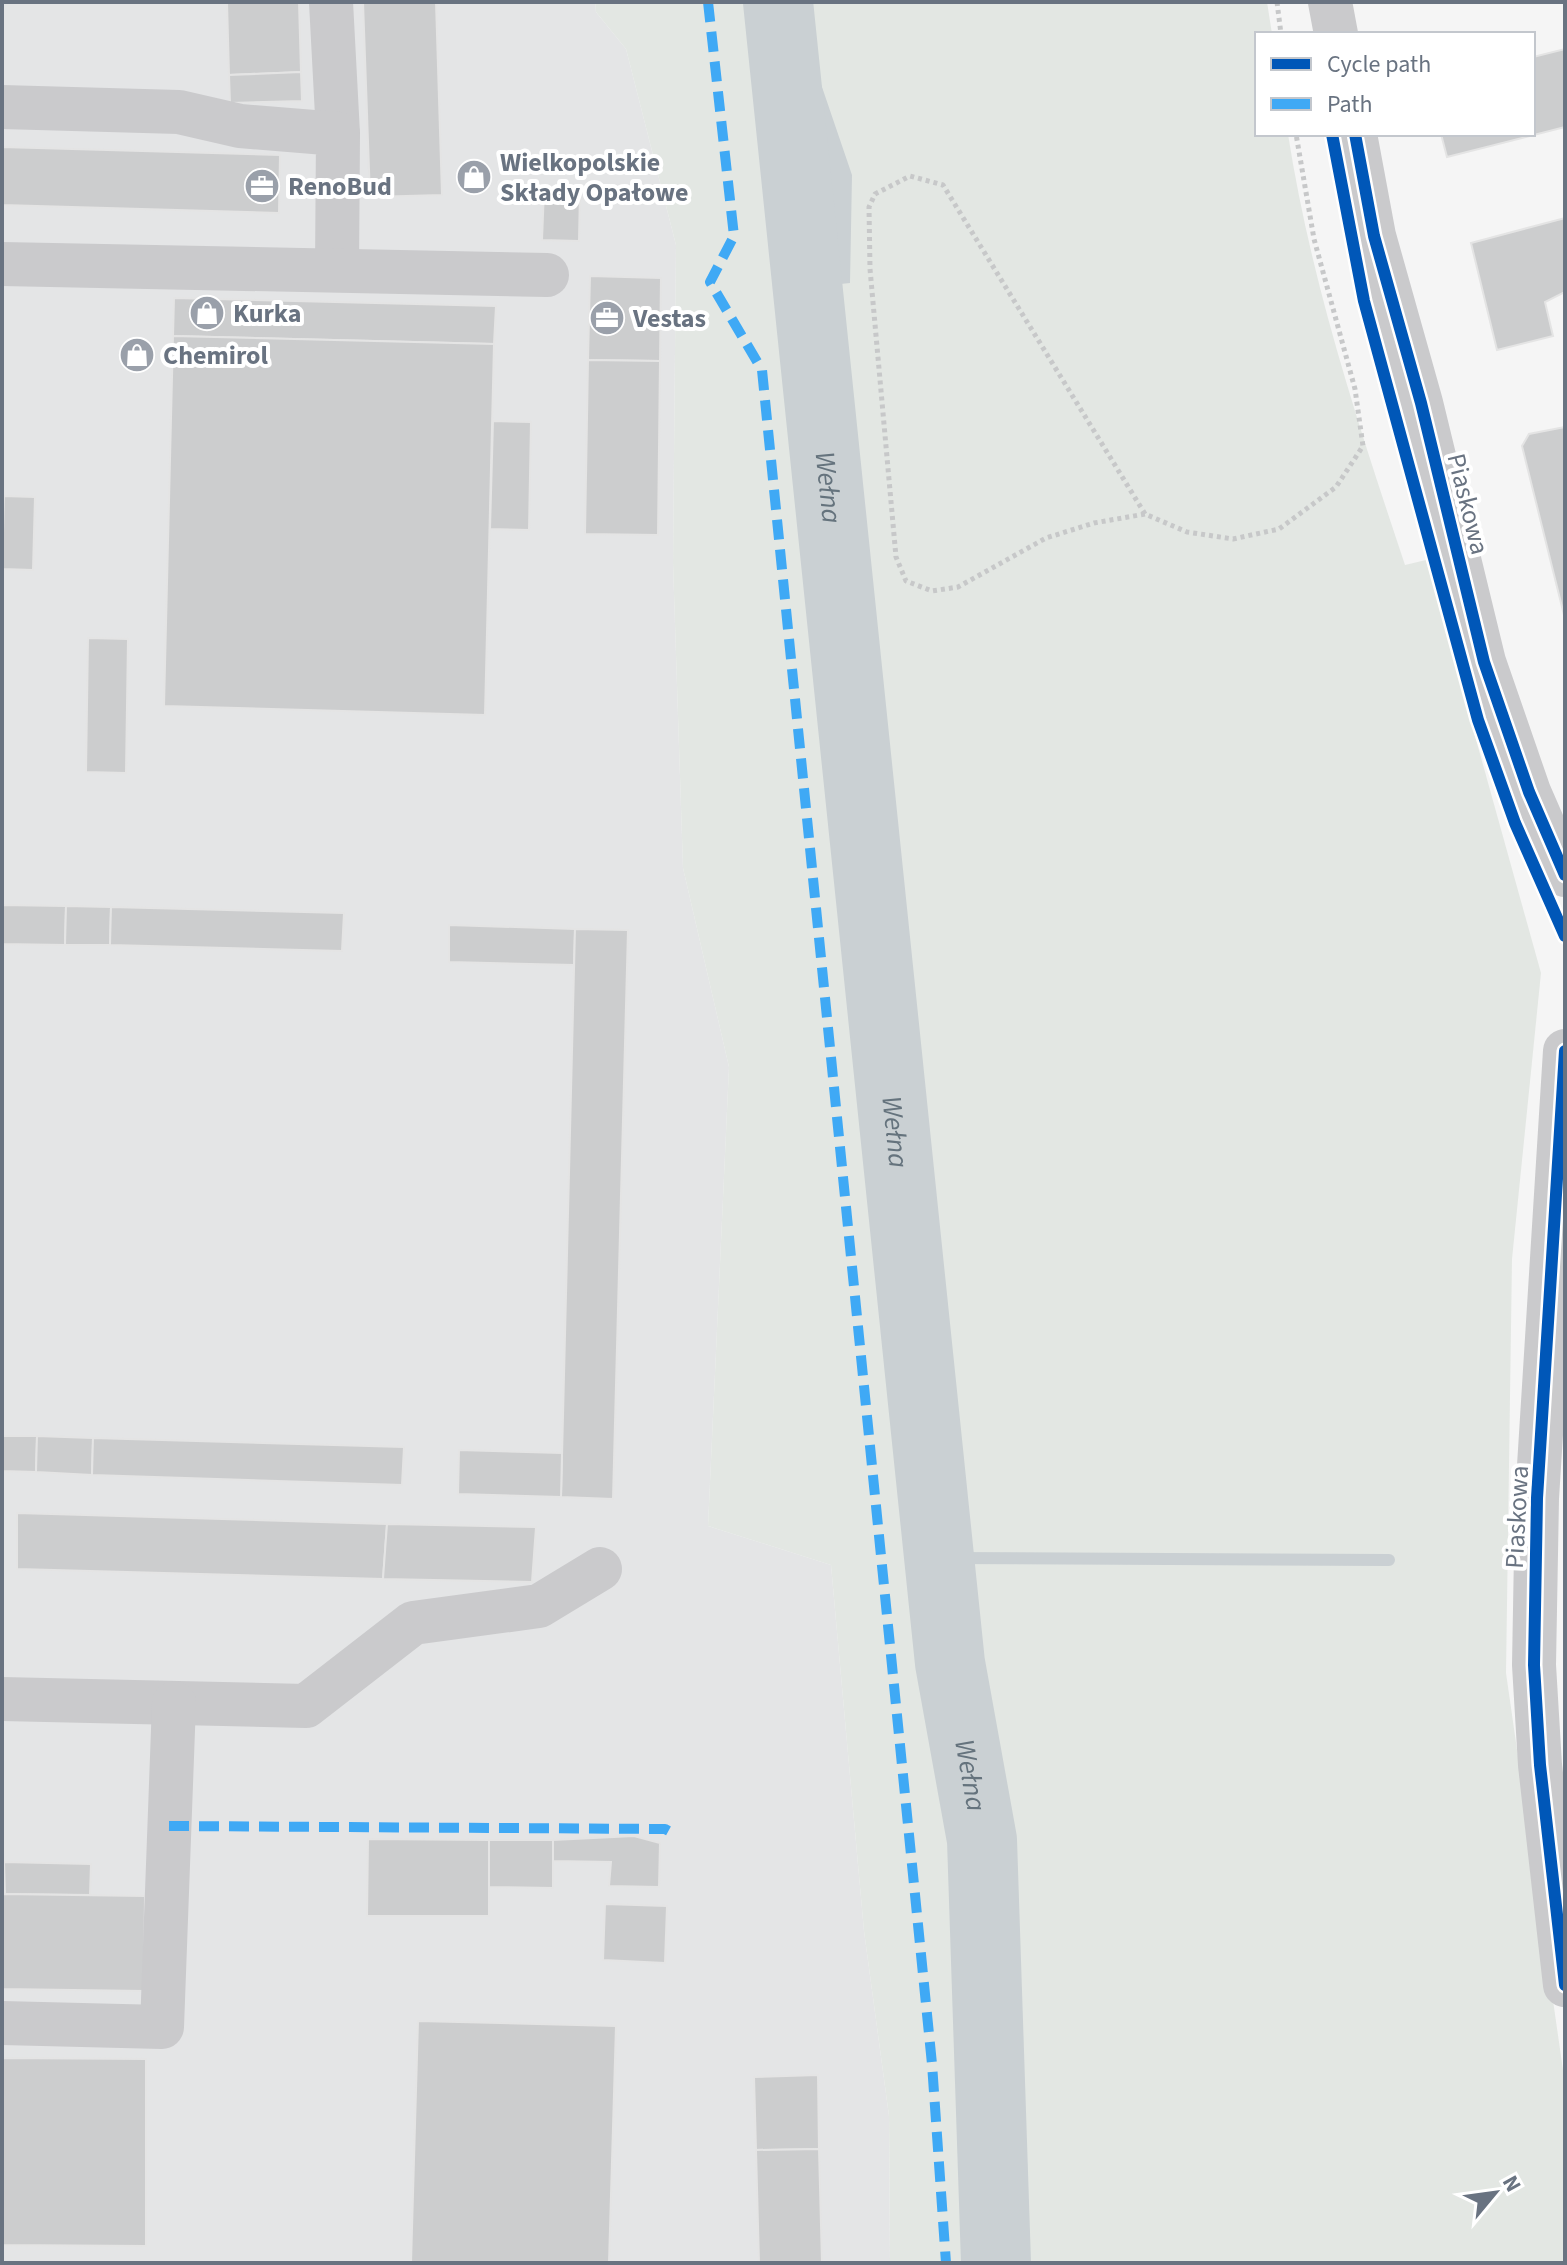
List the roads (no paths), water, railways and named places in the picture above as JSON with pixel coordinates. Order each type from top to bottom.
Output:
[{"type":"street","points":[[331,2],[338,134],[337,270]]},
{"type":"street","points":[[1330,2],[1336,32]]},
{"type":"street","points":[[2,107],[179,112],[240,126],[338,134]]},
{"type":"street","name":"Piaskowa","points":[[1355,136],[1374,236],[1421,403],[1484,662],[1529,792],[1565,875]]},
{"type":"street","points":[[2,264],[547,275]]},
{"type":"street","name":"Piaskowa","points":[[1565,1051],[1553,1472],[1534,1665],[1543,1797],[1565,1985]]},
{"type":"street","points":[[2,1699],[306,1706],[413,1623],[539,1606],[600,1569]]},
{"type":"street","points":[[2,2023],[162,2027],[174,1703]]},
{"type":"waterway","name":"Wełna","points":[[778,2],[950,1663],[982,1840],[996,2263]]},
{"type":"waterway","points":[[939,1558],[1389,1560]]},
{"type":"place","name":"Wielkopolskie Składy Opałowe","points":[[474,177]]},
{"type":"place","name":"RenoBud","points":[[262,186]]},
{"type":"place","name":"Kurka","points":[[207,313]]},
{"type":"place","name":"Vestas","points":[[607,318]]},
{"type":"place","name":"Chemirol","points":[[137,355]]}]
